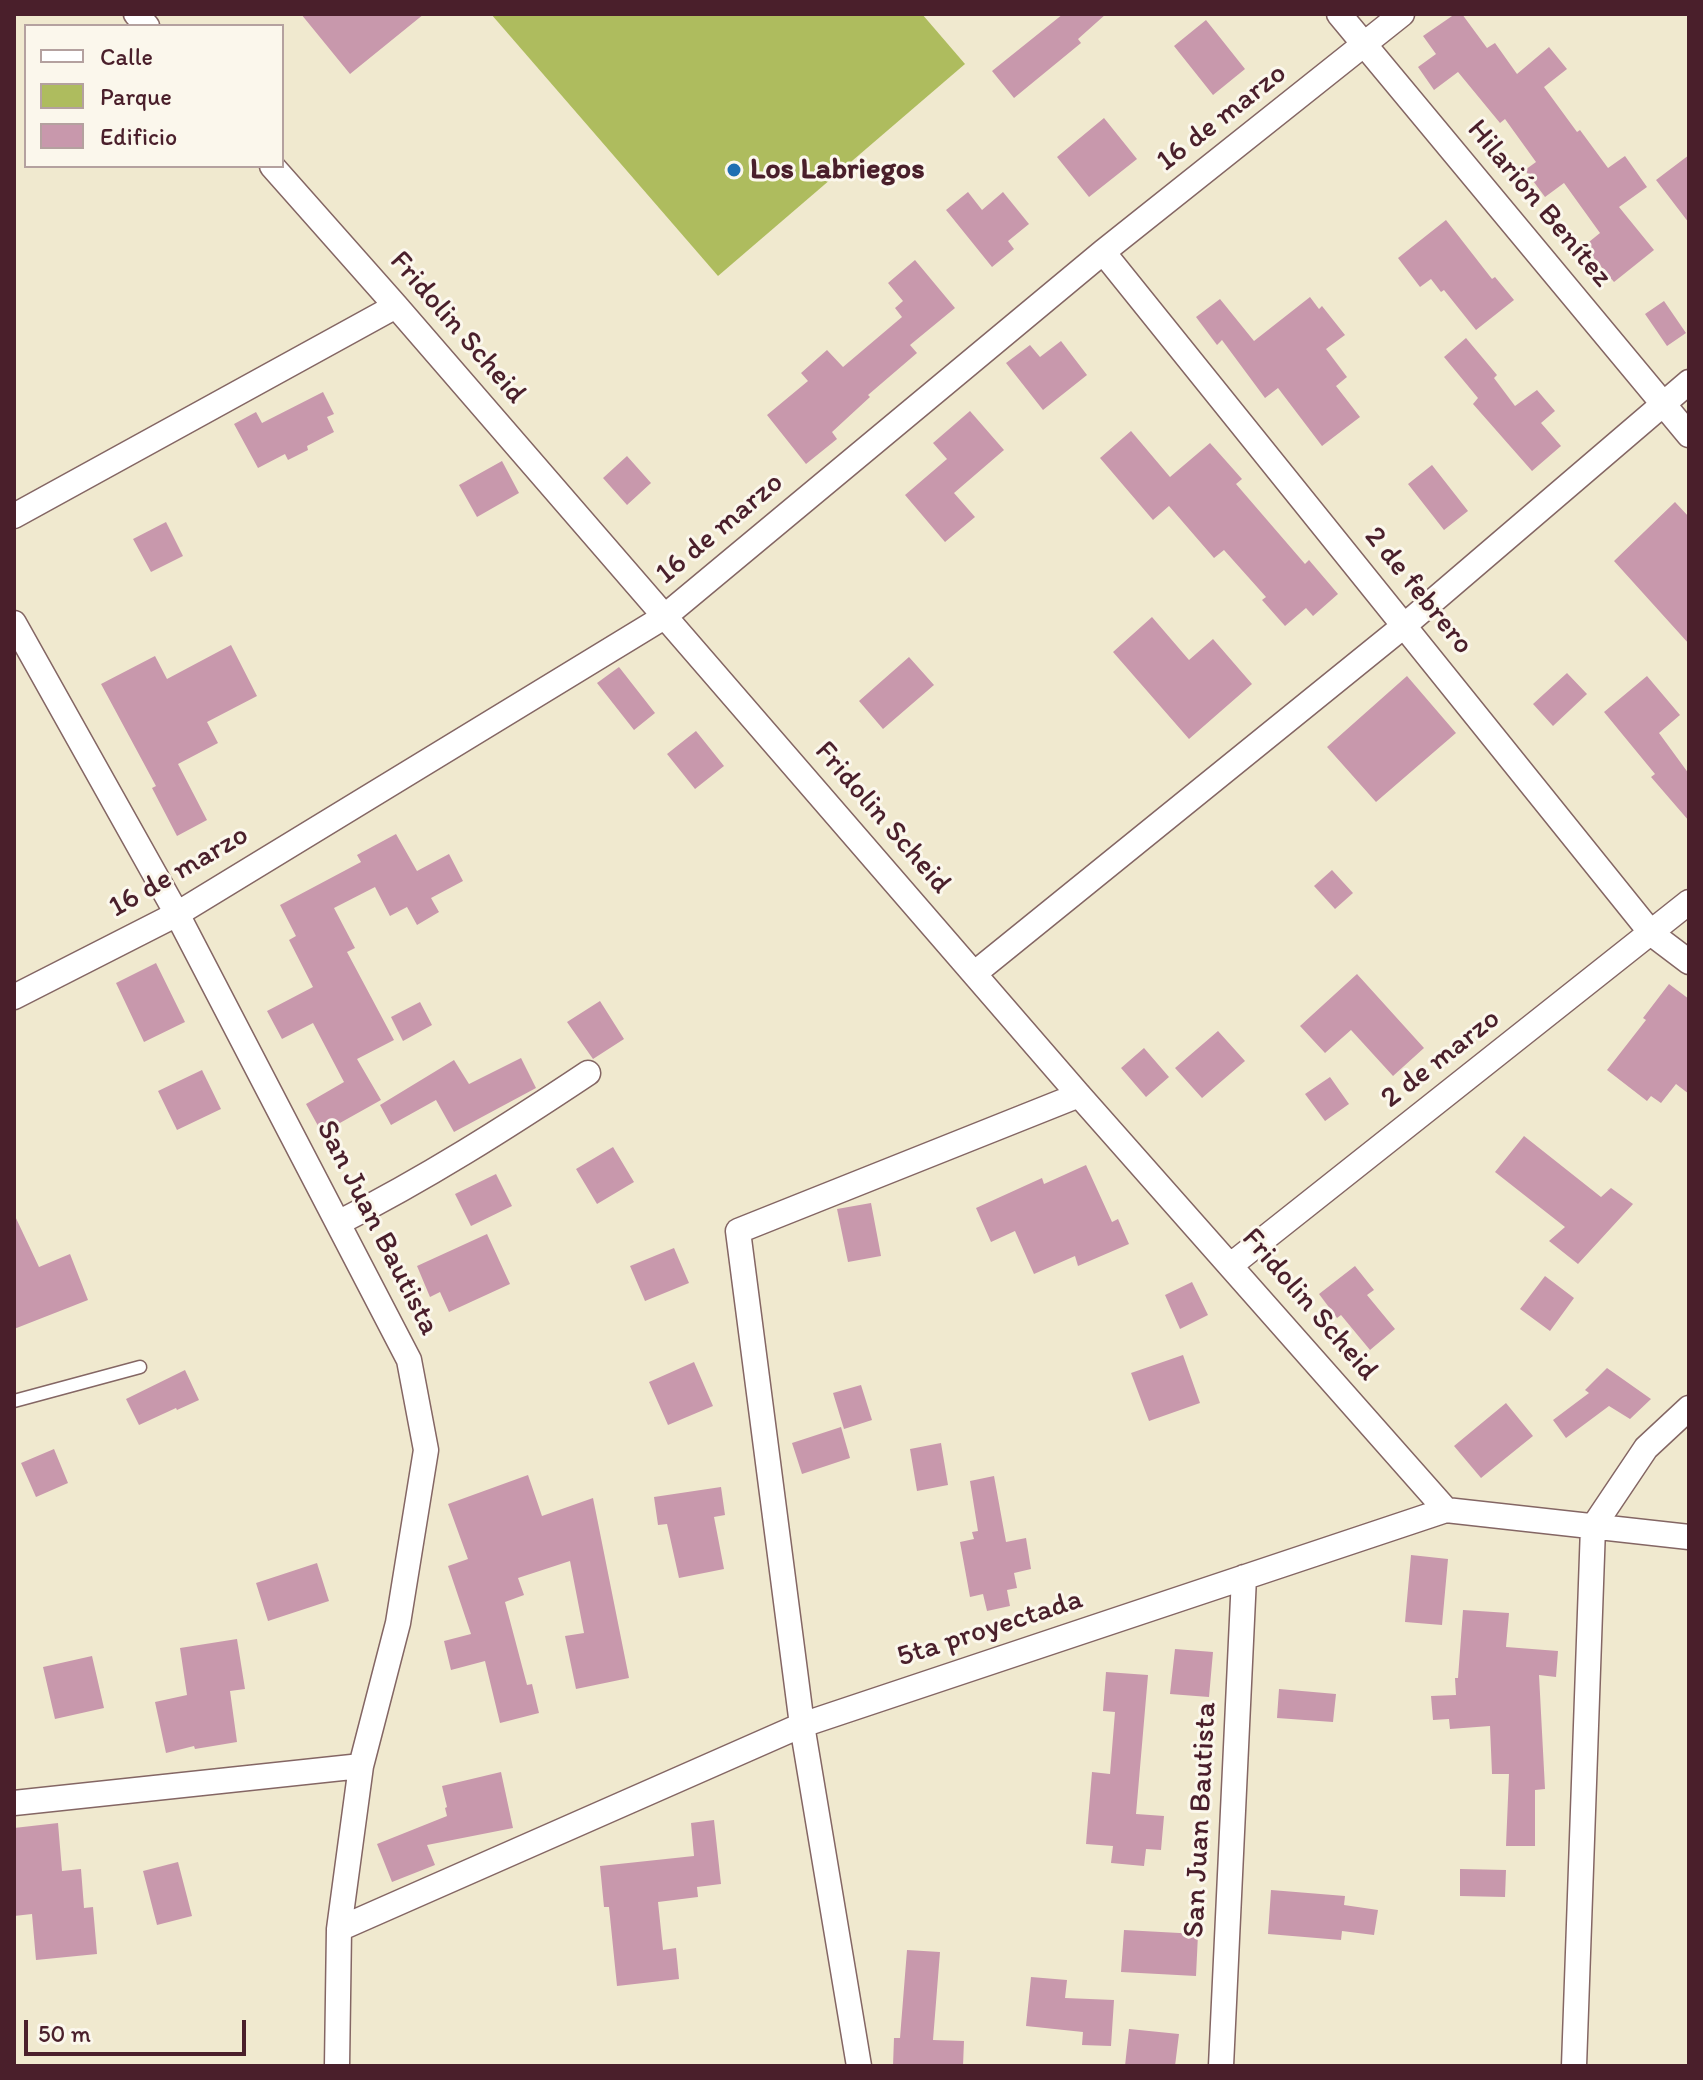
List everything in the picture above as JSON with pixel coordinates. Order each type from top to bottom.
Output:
[{"type":"street","name":"Hilarión Benítez","points":[[1339,14],[1689,435]]},
{"type":"street","name":"16 de marzo","points":[[14,997],[177,914],[664,617],[1103,252],[1402,14]]},
{"type":"street","name":"Fridolin Scheid","points":[[274,168],[1079,1095],[1446,1510]]},
{"type":"street","name":"2 de febrero","points":[[1103,252],[1652,934],[1689,962]]},
{"type":"street","points":[[14,516],[396,306]]},
{"type":"street","points":[[975,973],[1405,625],[1689,382]]},
{"type":"street","name":"San Juan Bautista","points":[[14,623],[177,914],[409,1360],[426,1450],[398,1623],[361,1766],[339,1929],[337,2066]]},
{"type":"street","name":"2 de marzo","points":[[1231,1265],[1689,902]]},
{"type":"street","points":[[338,1223],[485,1141],[588,1073]]},
{"type":"street","points":[[859,2066],[802,1725],[738,1231],[1079,1095]]},
{"type":"street","points":[[1574,2066],[1593,1527],[1646,1448],[1689,1408]]},
{"type":"street","name":"5ta proyectada","points":[[339,1929],[802,1725],[1446,1510],[1689,1537]]},
{"type":"street","name":"San Juan Bautista","points":[[1221,2066],[1244,1577]]},
{"type":"street","points":[[14,1803],[361,1766]]},
{"type":"lane","points":[[14,1401],[140,1367]]},
{"type":"green space","name":"Los Labriegos","points":[[491,14],[922,14],[965,64],[718,276]]},
{"type":"building","points":[[301,14],[424,14],[350,74]]},
{"type":"building","points":[[1063,14],[1106,14],[1078,39],[1081,43],[1014,98],[992,71]]},
{"type":"building","points":[[1455,14],[1462,14],[1487,48],[1495,43],[1517,74],[1549,47],[1567,69],[1544,87],[1608,168],[1625,156],[1647,187],[1619,207],[1654,250],[1614,282],[1584,246],[1600,233],[1564,183],[1545,197],[1525,170],[1536,162],[1505,119],[1500,123],[1458,72],[1434,90],[1418,67],[1436,54],[1423,36]]},
{"type":"building","points":[[1206,20],[1245,69],[1213,95],[1174,46]]},
{"type":"building","points":[[1104,118],[1137,159],[1089,197],[1057,157]]},
{"type":"building","points":[[1689,155],[1689,223],[1656,180]]},
{"type":"building","points":[[968,192],[982,210],[1003,192],[1029,224],[1008,241],[1014,249],[992,267],[946,210]]},
{"type":"building","points":[[1446,220],[1492,279],[1495,277],[1514,300],[1476,330],[1444,290],[1441,292],[1431,279],[1420,287],[1398,258]]},
{"type":"building","points":[[915,260],[955,308],[910,345],[917,353],[868,395],[870,397],[832,432],[837,439],[806,464],[767,415],[808,381],[801,373],[827,350],[843,367],[902,317],[895,308],[903,301],[888,283]]},
{"type":"building","points":[[1310,297],[1319,309],[1322,306],[1345,335],[1326,349],[1347,377],[1336,386],[1360,417],[1322,446],[1278,388],[1265,398],[1222,340],[1217,345],[1196,317],[1220,299],[1254,341]]},
{"type":"building","points":[[1664,301],[1686,333],[1667,346],[1645,314]]},
{"type":"building","points":[[1466,338],[1497,375],[1494,378],[1515,406],[1537,390],[1555,411],[1541,423],[1561,446],[1532,471],[1473,404],[1478,398],[1444,357]]},
{"type":"building","points":[[1061,341],[1087,375],[1043,410],[1006,363],[1030,345],[1040,357]]},
{"type":"building","points":[[323,392],[334,414],[327,417],[334,432],[288,460],[285,454],[258,468],[234,424],[256,412],[262,423]]},
{"type":"building","points":[[970,411],[1004,450],[954,493],[975,517],[945,542],[905,495],[947,459],[933,443]]},
{"type":"building","points":[[1131,431],[1170,477],[1210,443],[1242,479],[1236,484],[1305,564],[1309,560],[1338,594],[1313,616],[1306,608],[1285,626],[1262,600],[1266,597],[1224,550],[1214,558],[1169,506],[1153,520],[1100,458]]},
{"type":"building","points":[[627,456],[651,483],[627,505],[603,478]]},
{"type":"building","points":[[502,461],[519,493],[477,517],[459,485]]},
{"type":"building","points":[[1432,465],[1468,511],[1444,530],[1408,484]]},
{"type":"building","points":[[1675,502],[1689,517],[1689,644],[1614,561]]},
{"type":"building","points":[[166,522],[183,556],[151,572],[133,539]]},
{"type":"building","points":[[1152,617],[1189,660],[1213,639],[1252,684],[1189,739],[1113,652]]},
{"type":"building","points":[[231,645],[257,696],[207,722],[218,743],[178,764],[207,820],[177,836],[152,788],[156,786],[101,684],[155,656],[167,679]]},
{"type":"building","points":[[909,657],[934,685],[883,729],[859,701]]},
{"type":"building","points":[[619,667],[655,713],[634,730],[597,683]]},
{"type":"building","points":[[1567,673],[1587,694],[1553,726],[1533,704]]},
{"type":"building","points":[[1407,676],[1456,733],[1376,802],[1327,747]]},
{"type":"building","points":[[1647,676],[1680,715],[1659,733],[1689,774],[1689,821],[1651,777],[1655,774],[1604,712]]},
{"type":"building","points":[[696,731],[724,766],[695,789],[667,754]]},
{"type":"building","points":[[396,834],[417,871],[449,854],[463,881],[431,898],[439,912],[417,925],[407,907],[390,916],[375,887],[334,908],[355,948],[347,952],[394,1040],[357,1059],[381,1100],[322,1133],[306,1104],[344,1082],[313,1023],[282,1039],[267,1011],[313,987],[289,940],[296,936],[280,905],[361,862],[357,855]]},
{"type":"building","points":[[1332,870],[1353,893],[1335,909],[1314,886]]},
{"type":"building","points":[[156,963],[185,1022],[144,1042],[116,983]]},
{"type":"building","points":[[1357,974],[1424,1048],[1393,1076],[1351,1030],[1325,1053],[1300,1026]]},
{"type":"building","points":[[1669,984],[1689,999],[1689,1094],[1676,1084],[1661,1103],[1651,1096],[1647,1101],[1607,1070]]},
{"type":"building","points":[[600,1001],[624,1039],[593,1059],[567,1022]]},
{"type":"building","points":[[420,1002],[432,1025],[403,1041],[391,1017]]},
{"type":"building","points":[[1218,1031],[1245,1061],[1202,1098],[1175,1068]]},
{"type":"building","points":[[1144,1048],[1169,1077],[1146,1097],[1121,1068]]},
{"type":"building","points":[[521,1058],[536,1088],[454,1132],[436,1100],[391,1125],[380,1105],[454,1060],[469,1084]]},
{"type":"building","points":[[202,1070],[221,1109],[177,1130],[158,1091]]},
{"type":"building","points":[[1330,1077],[1349,1104],[1325,1121],[1305,1094]]},
{"type":"building","points":[[1524,1136],[1601,1197],[1611,1188],[1633,1204],[1578,1264],[1549,1241],[1565,1227],[1495,1172]]},
{"type":"building","points":[[613,1147],[634,1182],[597,1204],[576,1169]]},
{"type":"building","points":[[1086,1165],[1112,1222],[1118,1219],[1129,1244],[1078,1266],[1075,1256],[1034,1274],[1015,1231],[991,1242],[976,1208],[1042,1178],[1044,1184]]},
{"type":"building","points":[[496,1174],[512,1206],[471,1226],[455,1194]]},
{"type":"building","points":[[871,1203],[881,1256],[848,1262],[837,1209]]},
{"type":"building","points":[[14,1214],[39,1267],[70,1254],[88,1300],[14,1329]]},
{"type":"building","points":[[487,1234],[510,1284],[449,1312],[440,1292],[430,1297],[417,1266]]},
{"type":"building","points":[[674,1248],[689,1283],[645,1301],[630,1266]]},
{"type":"building","points":[[1355,1266],[1374,1290],[1367,1295],[1395,1329],[1370,1350],[1341,1315],[1337,1318],[1319,1294]]},
{"type":"building","points":[[1545,1276],[1574,1298],[1550,1331],[1520,1309]]},
{"type":"building","points":[[1192,1282],[1208,1315],[1180,1329],[1165,1295]]},
{"type":"building","points":[[1183,1355],[1200,1403],[1149,1421],[1131,1373]]},
{"type":"building","points":[[694,1362],[713,1406],[668,1425],[649,1382]]},
{"type":"building","points":[[1607,1368],[1651,1399],[1630,1419],[1609,1406],[1566,1438],[1553,1420],[1589,1393],[1585,1390]]},
{"type":"building","points":[[185,1370],[199,1400],[139,1425],[126,1399]]},
{"type":"building","points":[[861,1385],[872,1420],[844,1429],[833,1393]]},
{"type":"building","points":[[1506,1403],[1533,1436],[1481,1478],[1454,1446]]},
{"type":"building","points":[[841,1427],[850,1458],[802,1474],[792,1443]]},
{"type":"building","points":[[941,1443],[948,1485],[917,1491],[910,1449]]},
{"type":"building","points":[[54,1449],[68,1483],[36,1497],[21,1463]]},
{"type":"building","points":[[528,1475],[542,1516],[593,1498],[629,1678],[576,1689],[565,1636],[584,1633],[570,1561],[518,1578],[524,1595],[505,1602],[527,1685],[532,1684],[539,1713],[500,1723],[485,1661],[451,1670],[444,1641],[471,1634],[448,1566],[468,1559],[448,1504]]},
{"type":"building","points":[[994,1476],[1006,1542],[1026,1538],[1031,1569],[1014,1573],[1017,1588],[1007,1590],[1010,1606],[987,1611],[983,1594],[970,1597],[960,1542],[974,1539],[972,1532],[978,1531],[970,1481]]},
{"type":"building","points":[[721,1487],[725,1515],[714,1517],[724,1569],[679,1578],[667,1524],[658,1525],[654,1497]]},
{"type":"building","points":[[1411,1555],[1448,1559],[1442,1625],[1405,1622]]},
{"type":"building","points":[[317,1563],[329,1601],[268,1621],[256,1583]]},
{"type":"building","points":[[1463,1610],[1509,1613],[1506,1647],[1558,1651],[1556,1677],[1539,1675],[1545,1789],[1535,1790],[1535,1846],[1506,1846],[1509,1774],[1492,1774],[1490,1726],[1450,1729],[1449,1719],[1433,1720],[1431,1696],[1456,1695]]},
{"type":"building","points":[[237,1639],[245,1689],[230,1691],[237,1742],[195,1749],[194,1746],[166,1753],[155,1702],[187,1695],[180,1648]]},
{"type":"building","points":[[1175,1649],[1213,1652],[1209,1697],[1170,1694]]},
{"type":"building","points":[[92,1656],[104,1708],[55,1719],[43,1667]]},
{"type":"building","points":[[1106,1672],[1148,1675],[1136,1814],[1164,1816],[1161,1850],[1146,1849],[1144,1866],[1111,1863],[1113,1846],[1086,1844],[1092,1772],[1110,1774],[1115,1712],[1103,1711]]},
{"type":"building","points":[[1279,1689],[1336,1694],[1333,1722],[1277,1718]]},
{"type":"building","points":[[501,1772],[513,1828],[427,1845],[435,1865],[392,1882],[377,1844],[447,1816],[442,1786]]},
{"type":"building","points":[[714,1820],[721,1884],[697,1887],[698,1897],[658,1902],[663,1950],[676,1948],[679,1979],[617,1986],[609,1907],[604,1907],[600,1866],[694,1856],[691,1823]]},
{"type":"building","points":[[58,1823],[62,1871],[81,1869],[84,1908],[93,1907],[97,1954],[36,1960],[32,1914],[14,1916],[14,1828]]},
{"type":"building","points":[[178,1862],[192,1916],[157,1925],[143,1871]]},
{"type":"building","points":[[1460,1869],[1506,1870],[1505,1897],[1460,1896]]},
{"type":"building","points":[[1271,1890],[1345,1896],[1344,1905],[1378,1910],[1374,1935],[1342,1931],[1341,1940],[1268,1934]]},
{"type":"building","points":[[1124,1930],[1198,1934],[1196,1976],[1121,1972]]},
{"type":"building","points":[[907,1950],[940,1952],[933,2040],[964,2041],[963,2066],[893,2066],[894,2038],[900,2038]]},
{"type":"building","points":[[1031,1977],[1067,1980],[1065,1998],[1114,2000],[1111,2046],[1082,2045],[1083,2032],[1026,2026]]},
{"type":"building","points":[[1129,2029],[1179,2034],[1175,2066],[1125,2066]]},
{"type":"place","name":"Los Labriegos","points":[[734,170]]}]
